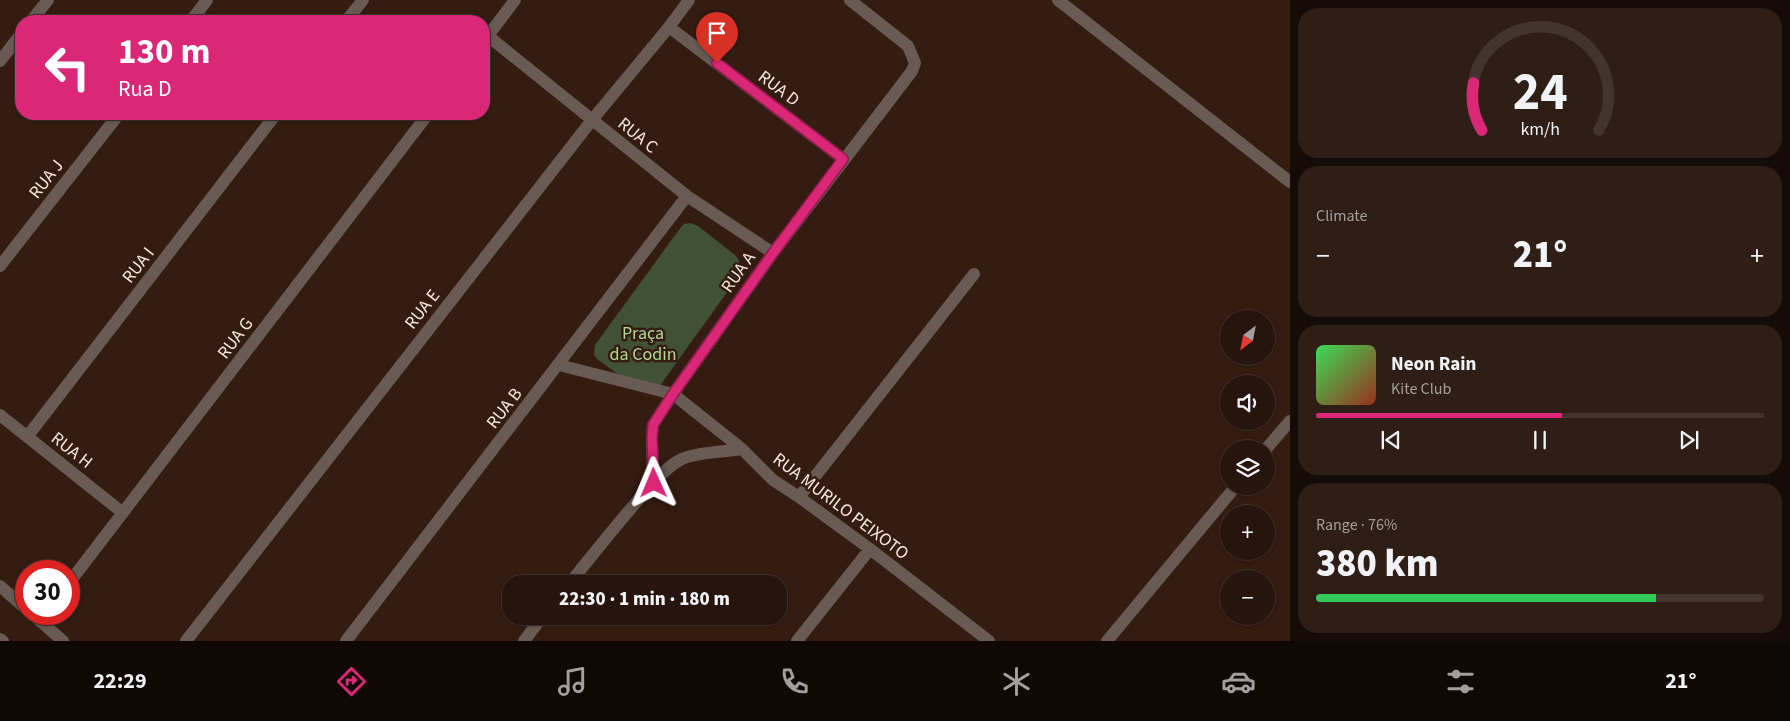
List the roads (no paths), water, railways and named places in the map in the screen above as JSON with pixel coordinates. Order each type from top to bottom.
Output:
[{"type":"street","points":[[36,15],[48,0]]},
{"type":"street","points":[[196,15],[208,0]]},
{"type":"street","points":[[351,15],[363,0]]},
{"type":"street","points":[[490,34],[515,0]]},
{"type":"street","name":"RUA E","points":[[186,641],[592,120],[690,0]]},
{"type":"street","name":"RUA A","points":[[654,483],[653,425],[773,253],[912,71],[915,63],[908,46],[850,0]]},
{"type":"street","points":[[1058,0],[1290,182]]},
{"type":"street","name":"RUA D","points":[[669,27],[843,159]]},
{"type":"street","points":[[0,61],[15,42]]},
{"type":"street","name":"RUA C","points":[[490,42],[687,196],[773,253]]},
{"type":"street","name":"RUA J","points":[[0,266],[114,120]]},
{"type":"street","name":"RUA I","points":[[27,437],[271,120]]},
{"type":"street","name":"RUA G","points":[[80,569],[423,120]]},
{"type":"street","name":"RUA B","points":[[346,641],[687,196]]},
{"type":"street","points":[[799,497],[974,274]]},
{"type":"street","name":"RUA MURILO PEIXOTO","points":[[559,365],[673,394],[742,449],[773,480],[870,549],[989,641]]},
{"type":"street","name":"RUA H","points":[[0,415],[123,513]]},
{"type":"street","points":[[1274,440],[1290,421]]},
{"type":"street","points":[[576,575],[624,515],[673,465],[682,459],[742,449]]},
{"type":"street","points":[[1107,641],[1229,495]]},
{"type":"street","points":[[797,641],[870,549]]},
{"type":"street","points":[[0,586],[15,599]]},
{"type":"street","points":[[48,625],[63,641]]},
{"type":"street","points":[[524,641],[536,625]]},
{"type":"park label","name":"Praça da Codin","points":[[643,343]]}]
